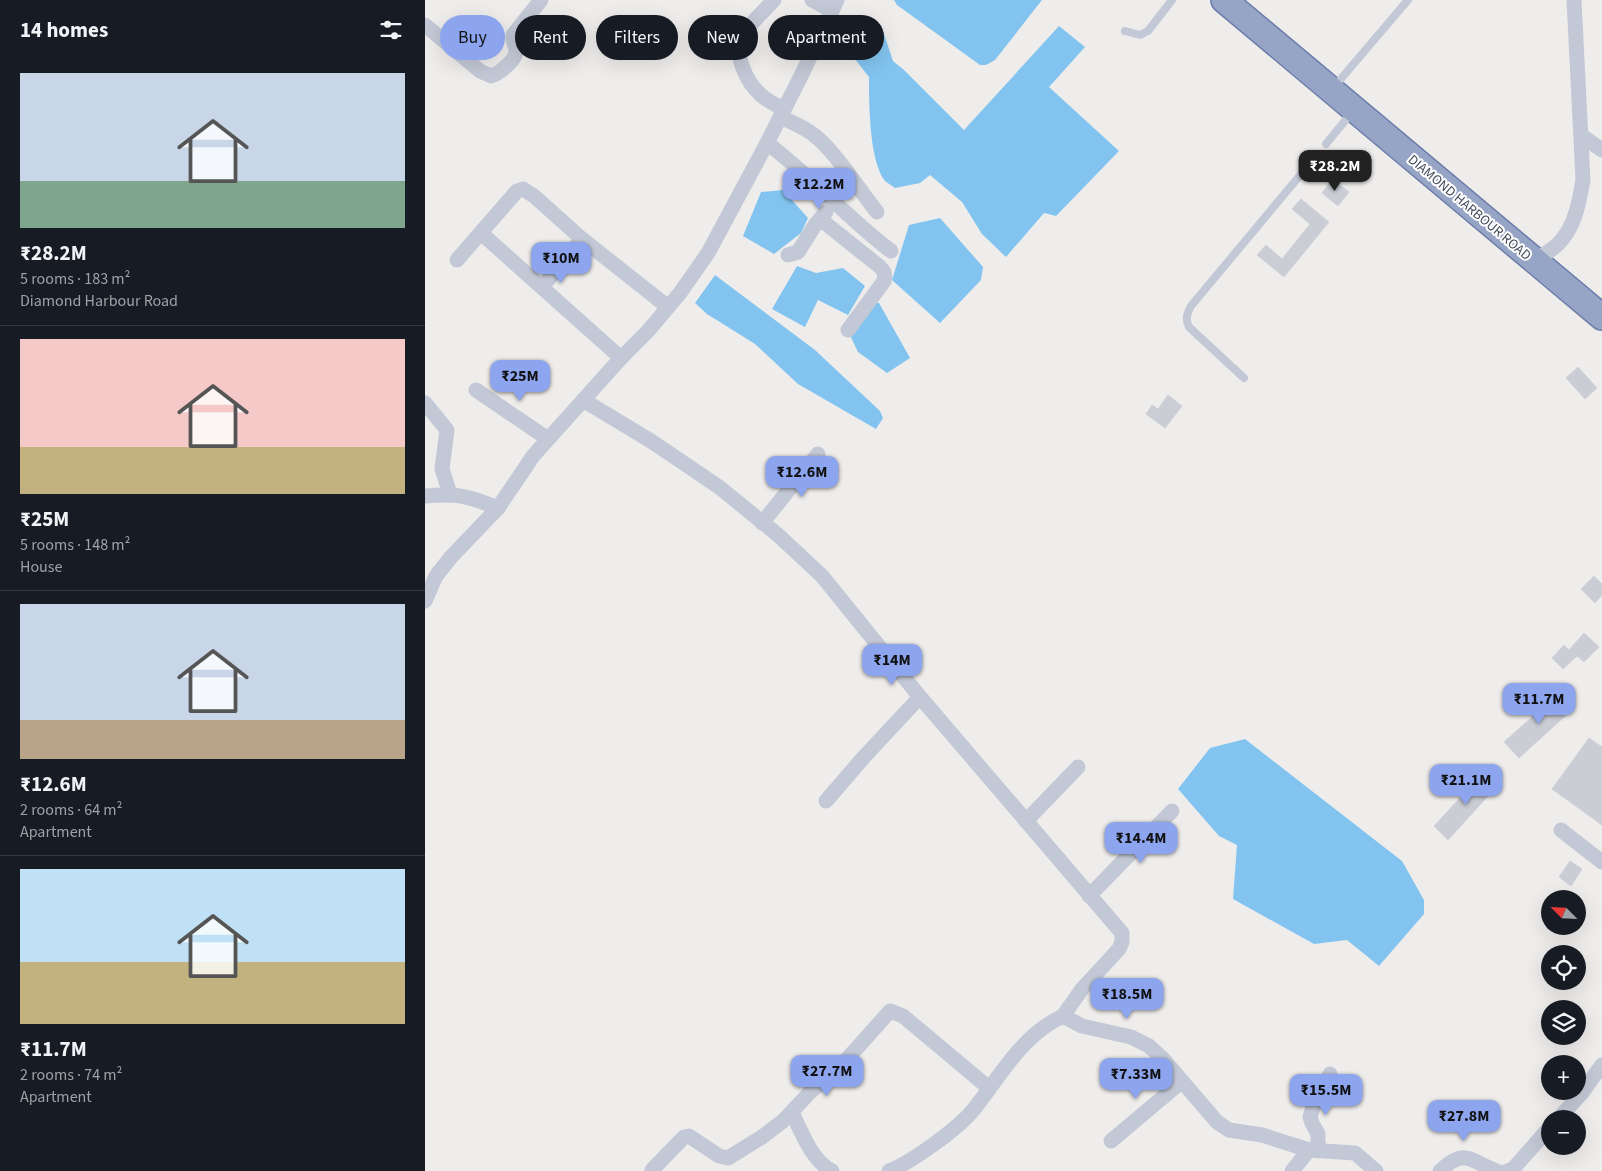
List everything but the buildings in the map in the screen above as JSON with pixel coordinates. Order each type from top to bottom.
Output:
[{"type":"highway","name":"DIAMOND HARBOUR ROAD","points":[[1224,0],[1602,317]]},
{"type":"street","points":[[425,25],[480,70],[491,76],[497,74],[515,56],[517,51],[513,35],[541,0]]},
{"type":"street","points":[[774,0],[742,35],[738,46],[739,57],[752,86],[782,113],[815,136],[830,151],[877,212]]},
{"type":"street","points":[[425,601],[431,574],[451,557],[498,508],[533,456],[621,358],[648,331],[708,253],[767,143],[834,6],[812,0]]},
{"type":"street","points":[[1535,261],[1558,244],[1571,226],[1578,208],[1583,180],[1574,0]]},
{"type":"street","points":[[1582,136],[1602,150]]},
{"type":"street","points":[[767,143],[797,167],[867,233],[891,251]]},
{"type":"street","points":[[457,260],[517,191],[523,189],[534,196],[582,239],[668,307]]},
{"type":"street","points":[[788,256],[798,252],[820,219],[834,203]]},
{"type":"street","points":[[820,219],[879,266],[886,276],[848,330]]},
{"type":"street","points":[[481,233],[621,358]]},
{"type":"street","points":[[542,287],[582,239]]},
{"type":"street","points":[[476,390],[547,440]]},
{"type":"street","points":[[583,400],[651,441],[719,487],[821,576],[920,697],[1121,933],[1122,942],[1113,956],[1082,989],[1063,1016],[1047,1023],[1033,1036],[960,1125],[898,1169]]},
{"type":"street","points":[[425,403],[447,430],[442,469],[450,494]]},
{"type":"street","points":[[762,523],[818,454]]},
{"type":"street","points":[[425,496],[450,494],[467,496],[498,508]]},
{"type":"street","points":[[826,801],[920,697]]},
{"type":"street","points":[[1025,821],[1078,767]]},
{"type":"street","points":[[1089,896],[1172,811]]},
{"type":"street","points":[[1561,830],[1602,862]]},
{"type":"street","points":[[652,1170],[685,1137],[689,1136],[719,1156],[728,1158],[762,1137],[792,1112],[812,1090],[832,1076],[890,1011],[903,1016],[989,1088]]},
{"type":"street","points":[[1063,1016],[1082,1026],[1131,1037],[1149,1046],[1163,1059],[1217,1122],[1229,1130],[1262,1135],[1313,1150],[1355,1153],[1376,1171]]},
{"type":"street","points":[[1566,1110],[1581,1094],[1602,1065]]},
{"type":"street","points":[[1292,1171],[1313,1150],[1318,1134],[1310,1117],[1329,1074]]},
{"type":"street","points":[[1111,1141],[1181,1082]]},
{"type":"street","points":[[792,1112],[812,1151],[831,1171]]},
{"type":"street","points":[[1507,1171],[1513,1169],[1541,1138]]},
{"type":"street","points":[[1440,1171],[1453,1159],[1461,1157],[1497,1171]]},
{"type":"lane","points":[[1125,31],[1140,35],[1148,31],[1172,0]]},
{"type":"lane","points":[[1331,90],[1408,0]]},
{"type":"lane","points":[[1326,144],[1354,109]]},
{"type":"lane","points":[[1244,378],[1189,327],[1186,321],[1187,314],[1191,306],[1312,161]]},
{"type":"water","points":[[894,0],[1042,0],[995,60],[986,65],[980,65],[897,5]]},
{"type":"water","points":[[1059,26],[1085,47],[1049,87],[1119,151],[1056,216],[1044,213],[1006,257],[982,234],[962,202],[930,175],[920,183],[895,188],[885,181],[880,172],[873,146],[869,77],[856,60],[884,60],[884,34],[893,61],[964,130]]},
{"type":"water","points":[[783,190],[808,218],[801,233],[774,254],[743,236],[761,192]]},
{"type":"water","points":[[940,218],[983,267],[981,280],[940,323],[892,280],[909,225]]},
{"type":"water","points":[[797,266],[816,273],[843,268],[865,286],[848,315],[818,300],[805,327],[772,309]]},
{"type":"water","points":[[715,275],[815,350],[880,411],[883,418],[876,429],[798,384],[755,344],[707,314],[695,303]]},
{"type":"water","points":[[868,302],[879,303],[910,358],[887,373],[858,352],[848,331]]},
{"type":"water","points":[[1245,739],[1402,861],[1424,900],[1424,914],[1379,966],[1347,940],[1314,944],[1233,899],[1237,845],[1219,836],[1178,789],[1210,748]]}]
